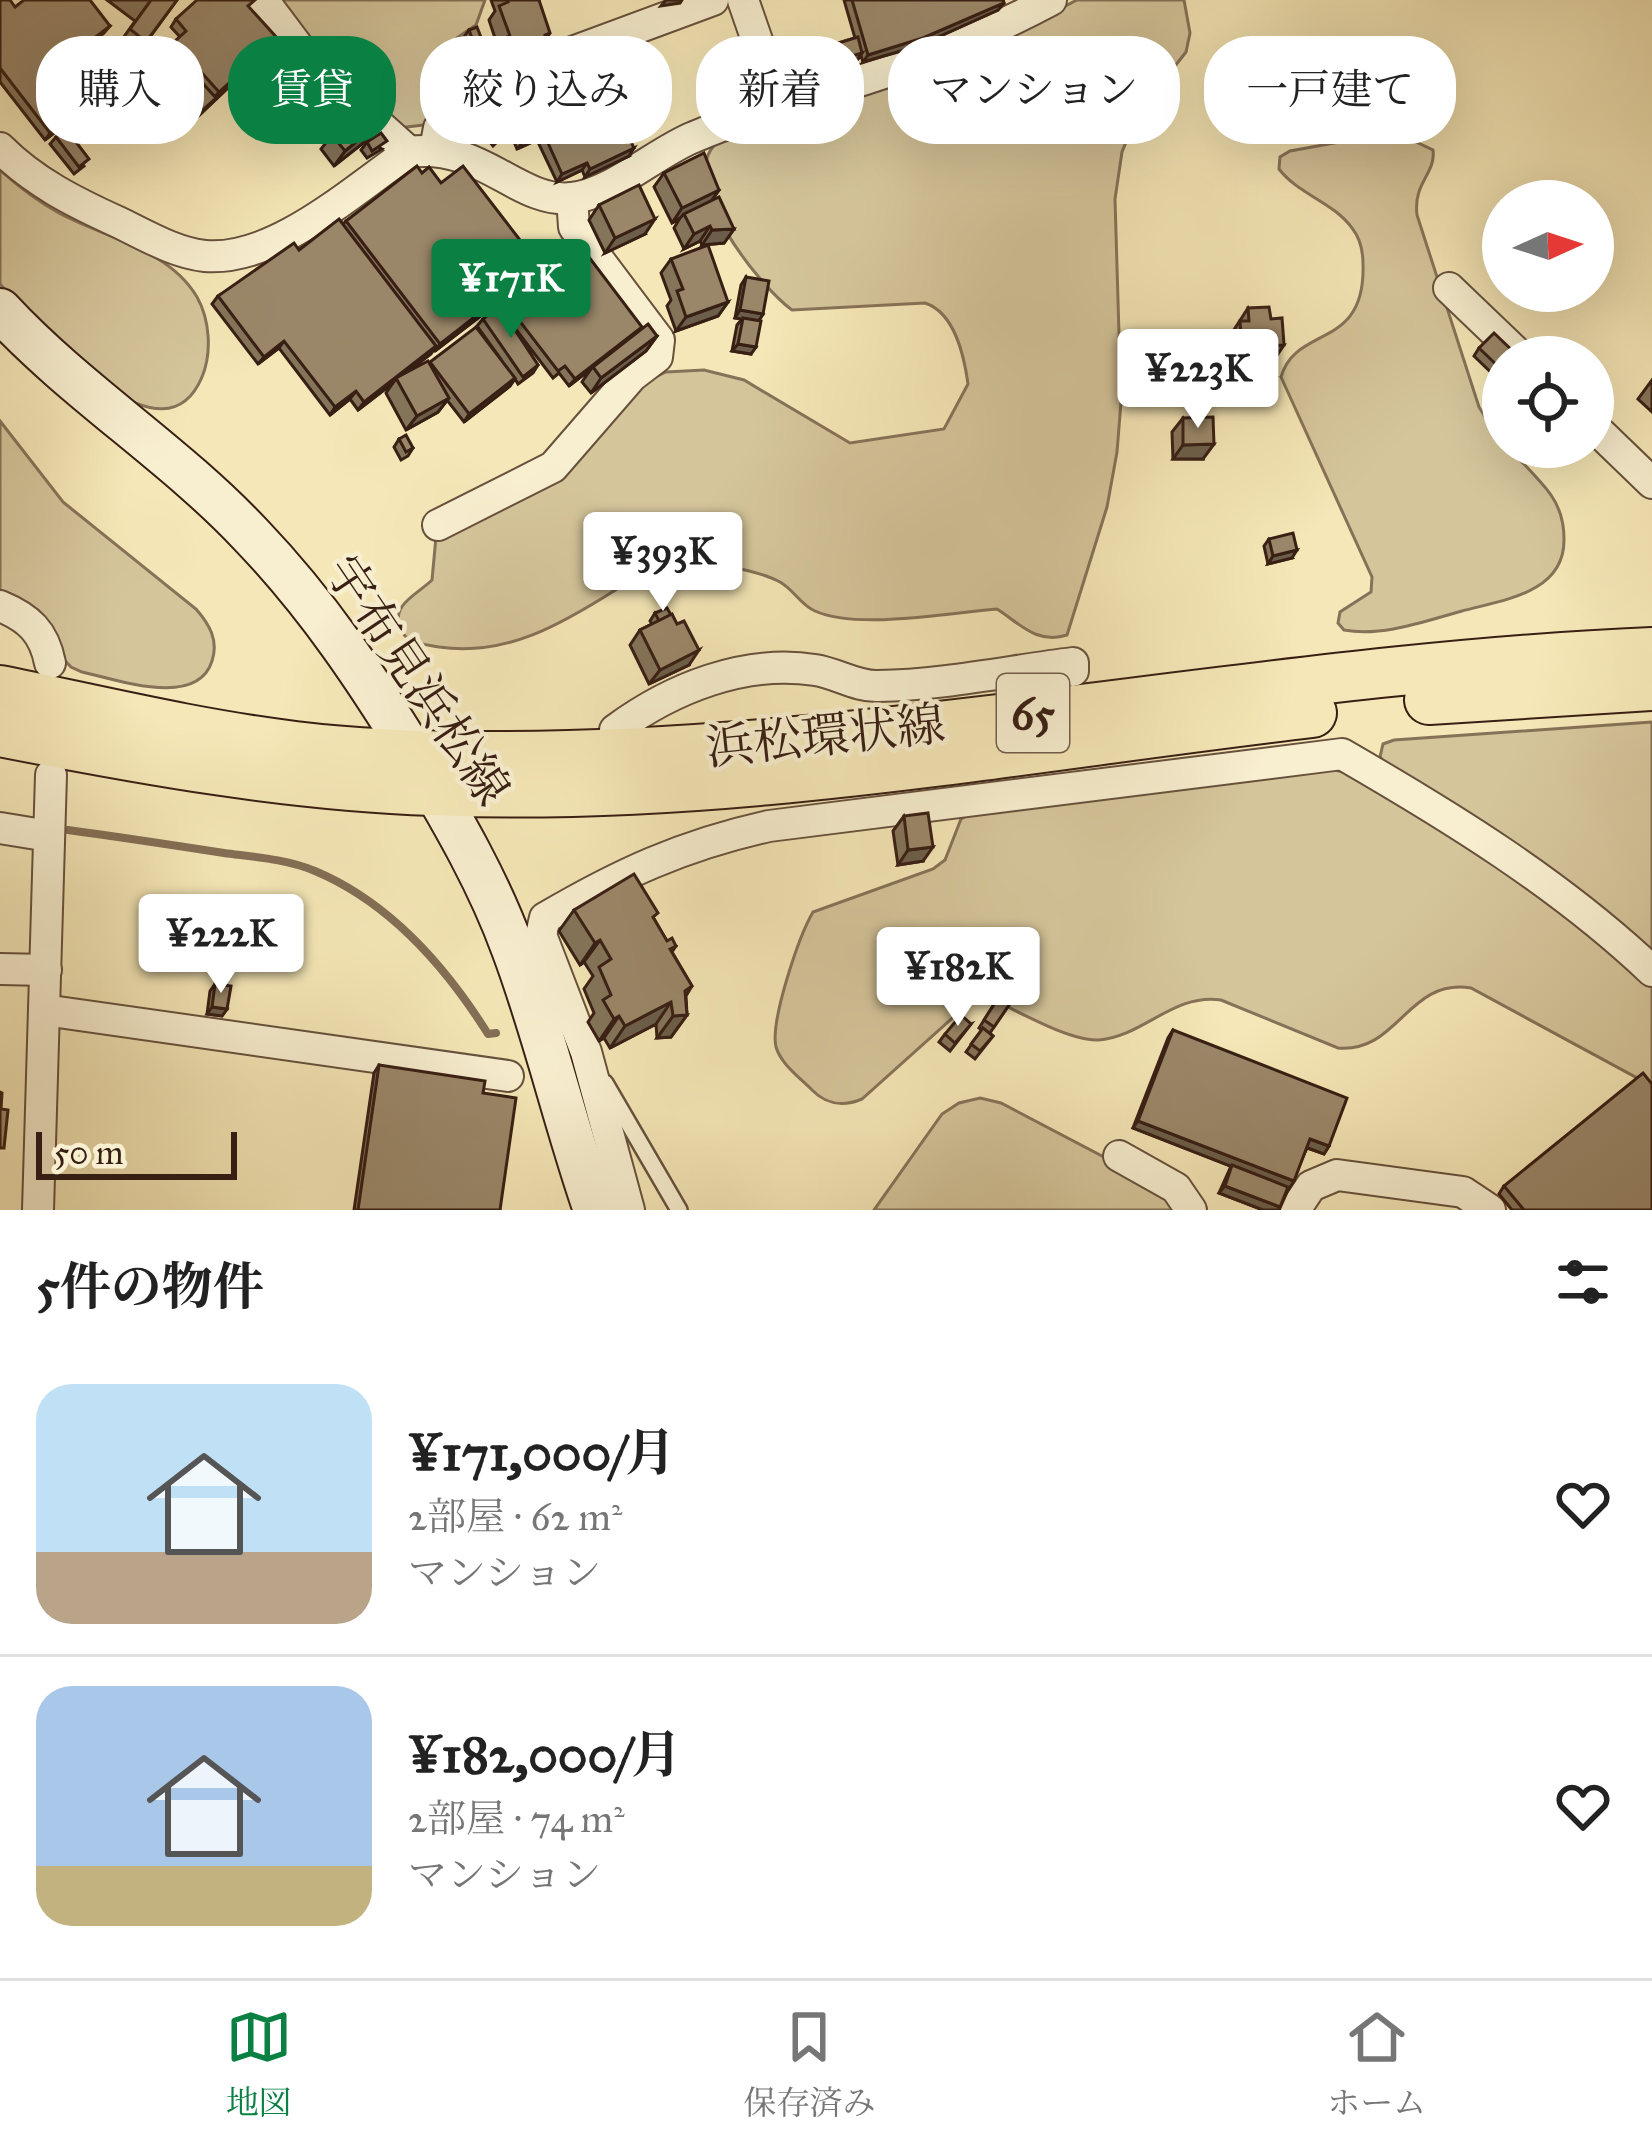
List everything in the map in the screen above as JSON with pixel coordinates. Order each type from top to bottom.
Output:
[{"type":"main road","name":"宇布見浜松線","points":[[0,310],[35,348],[205,490],[285,570],[355,659],[490,892],[514,950],[595,1210]]},
{"type":"main road","name":"浜松環状線","points":[[879,750],[1380,671],[1652,652]]},
{"type":"main road","name":"浜松環状線","points":[[0,732],[293,782],[629,753],[879,750],[1652,686]]},
{"type":"main road","name":"浜松環状線","points":[[0,690],[249,739],[347,751],[424,772]]},
{"type":"street","points":[[263,0],[311,64],[422,150],[460,153],[545,196],[572,198],[597,190],[696,136]]},
{"type":"street","points":[[0,148],[66,199],[168,245],[202,256],[238,255],[272,244],[422,150],[439,128],[512,78],[568,51],[713,0]]},
{"type":"street","points":[[742,0],[754,36]]},
{"type":"street","points":[[864,79],[985,35],[1051,0]]},
{"type":"street","points":[[438,525],[553,467],[632,376],[657,357],[659,340],[574,227],[572,198]]},
{"type":"street","points":[[1449,288],[1499,336]]},
{"type":"street","points":[[1614,446],[1652,483]]},
{"type":"street","points":[[0,606],[23,616],[37,629],[50,663]]},
{"type":"street","points":[[628,1210],[586,1052],[541,935],[545,918],[602,883],[684,848],[769,826],[879,750],[1072,663],[1073,671]]},
{"type":"street","points":[[615,730],[692,688],[755,668],[821,671],[879,750],[1086,780],[1342,754],[1412,794],[1562,894],[1652,970]]},
{"type":"street","points":[[39,1203],[51,775]]},
{"type":"street","points":[[0,828],[49,836]]},
{"type":"street","points":[[0,969],[46,970]]},
{"type":"street","points":[[44,1010],[508,1076]]},
{"type":"street","points":[[1119,1156],[1176,1188],[1191,1210]]},
{"type":"street","points":[[1295,1210],[1311,1186],[1337,1175],[1463,1192],[1490,1210]]},
{"type":"lane","points":[[586,1052],[679,1210]]},
{"type":"shaded area","points":[[273,0],[485,0],[476,25],[460,36],[420,36],[420,125],[396,126],[396,36],[305,36]]},
{"type":"shaded area","points":[[1077,0],[1184,0],[1190,33],[1180,60],[1180,36],[1007,36]]},
{"type":"shaded area","points":[[888,81],[888,144],[1125,144],[1115,199],[1121,402],[1117,452],[1107,507],[1067,635],[1037,635],[997,609],[904,619],[833,617],[810,608],[770,578],[728,566],[684,561],[651,568],[575,614],[510,642],[464,649],[422,644],[407,637],[400,628],[399,612],[432,580],[436,537],[519,494],[632,388],[666,372],[704,370],[744,380],[850,443],[944,429],[968,384],[961,348],[944,316],[925,303],[792,310],[760,278],[725,230],[706,180],[707,159],[717,144],[864,144],[864,90]]},
{"type":"shaded area","points":[[1329,144],[1420,144],[1433,150],[1418,194],[1417,215],[1482,412],[1482,468],[1528,468],[1551,495],[1561,516],[1562,557],[1543,583],[1529,591],[1404,627],[1359,632],[1344,630],[1338,623],[1340,612],[1371,592],[1372,577],[1281,377],[1301,349],[1354,311],[1361,292],[1362,250],[1344,219],[1279,169],[1280,157]]},
{"type":"shaded area","points":[[0,170],[51,208],[135,246],[185,281],[201,306],[208,347],[202,377],[183,402],[158,409],[129,400],[99,381],[68,356],[0,284]]},
{"type":"shaded area","points":[[0,421],[63,502],[201,615],[214,646],[204,676],[190,684],[154,687],[82,672],[71,667],[0,593]]},
{"type":"shaded area","points":[[1652,722],[1652,954],[1380,757],[1383,744],[1394,740]]},
{"type":"shaded area","points":[[1322,768],[1378,788],[1488,859],[1652,987],[1652,1086],[1471,988],[1432,994],[1376,1039],[1338,1048],[1221,1000],[1188,1003],[1129,1032],[1098,1040],[1057,1030],[977,996],[862,1099],[848,1103],[829,1102],[818,1095],[778,1053],[775,1035],[781,999],[813,912],[933,869],[945,860],[961,819],[972,813]]},
{"type":"shaded area","points":[[980,1098],[1001,1103],[1161,1187],[1182,1210],[874,1210],[942,1114]]},
{"type":"building","points":[[0,0],[10,0],[15,7],[24,0],[90,0],[110,26],[97,36],[36,36],[36,115],[0,68]]},
{"type":"building","points":[[151,0],[177,0],[150,36],[139,36],[130,29]]},
{"type":"building","points":[[197,0],[255,0],[248,6],[275,36],[228,36],[228,84],[219,92],[204,75],[204,36],[181,36],[186,31],[176,19]]},
{"type":"building","points":[[539,0],[550,33],[510,36],[499,6]]},
{"type":"building","points":[[852,0],[1004,3],[928,36],[888,36],[888,49],[868,55]]},
{"type":"building","points":[[204,85],[216,98],[204,109]]},
{"type":"building","points":[[61,144],[78,144],[89,159],[79,167]]},
{"type":"building","points":[[548,144],[632,144],[634,148],[590,169],[587,163],[562,174]]},
{"type":"building","points":[[704,153],[719,190],[682,208],[664,173]]},
{"type":"building","points":[[417,166],[422,173],[429,167],[441,183],[463,166],[540,266],[440,344],[346,221]]},
{"type":"building","points":[[639,185],[655,219],[615,238],[599,205]]},
{"type":"building","points":[[719,197],[734,229],[712,230],[710,226],[694,234],[684,214]]},
{"type":"building","points":[[339,219],[436,346],[364,402],[356,391],[335,407],[284,341],[264,357],[218,296],[294,243],[299,250]]},
{"type":"building","points":[[579,244],[642,327],[575,379],[565,366],[558,371],[505,302]]},
{"type":"building","points":[[708,245],[728,302],[686,317],[677,291],[683,289],[671,259]]},
{"type":"building","points":[[746,277],[769,281],[763,314],[740,310]]},
{"type":"building","points":[[499,306],[538,365],[523,377],[483,319]]},
{"type":"building","points":[[1269,307],[1271,319],[1282,318],[1284,345],[1242,349],[1240,321],[1249,321],[1248,308]]},
{"type":"building","points":[[743,318],[761,321],[756,347],[738,344]]},
{"type":"building","points":[[648,324],[657,336],[601,378],[593,367]]},
{"type":"building","points":[[476,327],[515,378],[469,414],[430,362]]},
{"type":"building","points":[[1274,358],[1276,378],[1243,381],[1241,361]]},
{"type":"building","points":[[428,361],[449,398],[417,416],[396,378]]},
{"type":"building","points":[[1213,417],[1214,444],[1183,445],[1183,418]]},
{"type":"building","points":[[406,435],[413,448],[406,452],[399,439]]},
{"type":"building","points":[[1293,533],[1297,550],[1273,556],[1269,539]]},
{"type":"building","points":[[667,608],[671,615],[659,621],[655,613]]},
{"type":"building","points":[[672,614],[677,624],[684,621],[699,650],[660,670],[640,630]]},
{"type":"building","points":[[928,813],[933,847],[908,850],[904,816]]},
{"type":"building","points":[[634,874],[658,913],[653,917],[667,941],[672,938],[676,946],[670,949],[692,986],[685,991],[687,1015],[673,1016],[671,1002],[625,1026],[619,1016],[614,1019],[603,1000],[611,995],[599,967],[611,959],[574,910]]},
{"type":"building","points":[[215,984],[231,986],[227,1009],[212,1007]]},
{"type":"building","points":[[1000,995],[1011,1002],[994,1027],[984,1020]]},
{"type":"building","points":[[961,1015],[971,1024],[955,1043],[945,1034]]},
{"type":"building","points":[[983,1028],[993,1036],[980,1051],[971,1044]]},
{"type":"building","points":[[1173,1030],[1347,1098],[1329,1146],[1310,1139],[1294,1181],[1138,1121]]},
{"type":"building","points":[[379,1065],[485,1081],[483,1093],[516,1098],[500,1210],[358,1210]]},
{"type":"building","points":[[1643,1073],[1652,1084],[1652,1210],[1524,1210],[1504,1186]]},
{"type":"building","points":[[0,1092],[1,1109],[8,1110],[4,1148],[0,1148]]},
{"type":"building","points":[[1232,1165],[1288,1187],[1280,1207],[1225,1186]]},
{"type":"waterway","points":[[68,830],[270,859],[315,871],[367,900],[414,939],[488,1034],[496,1033]]}]
